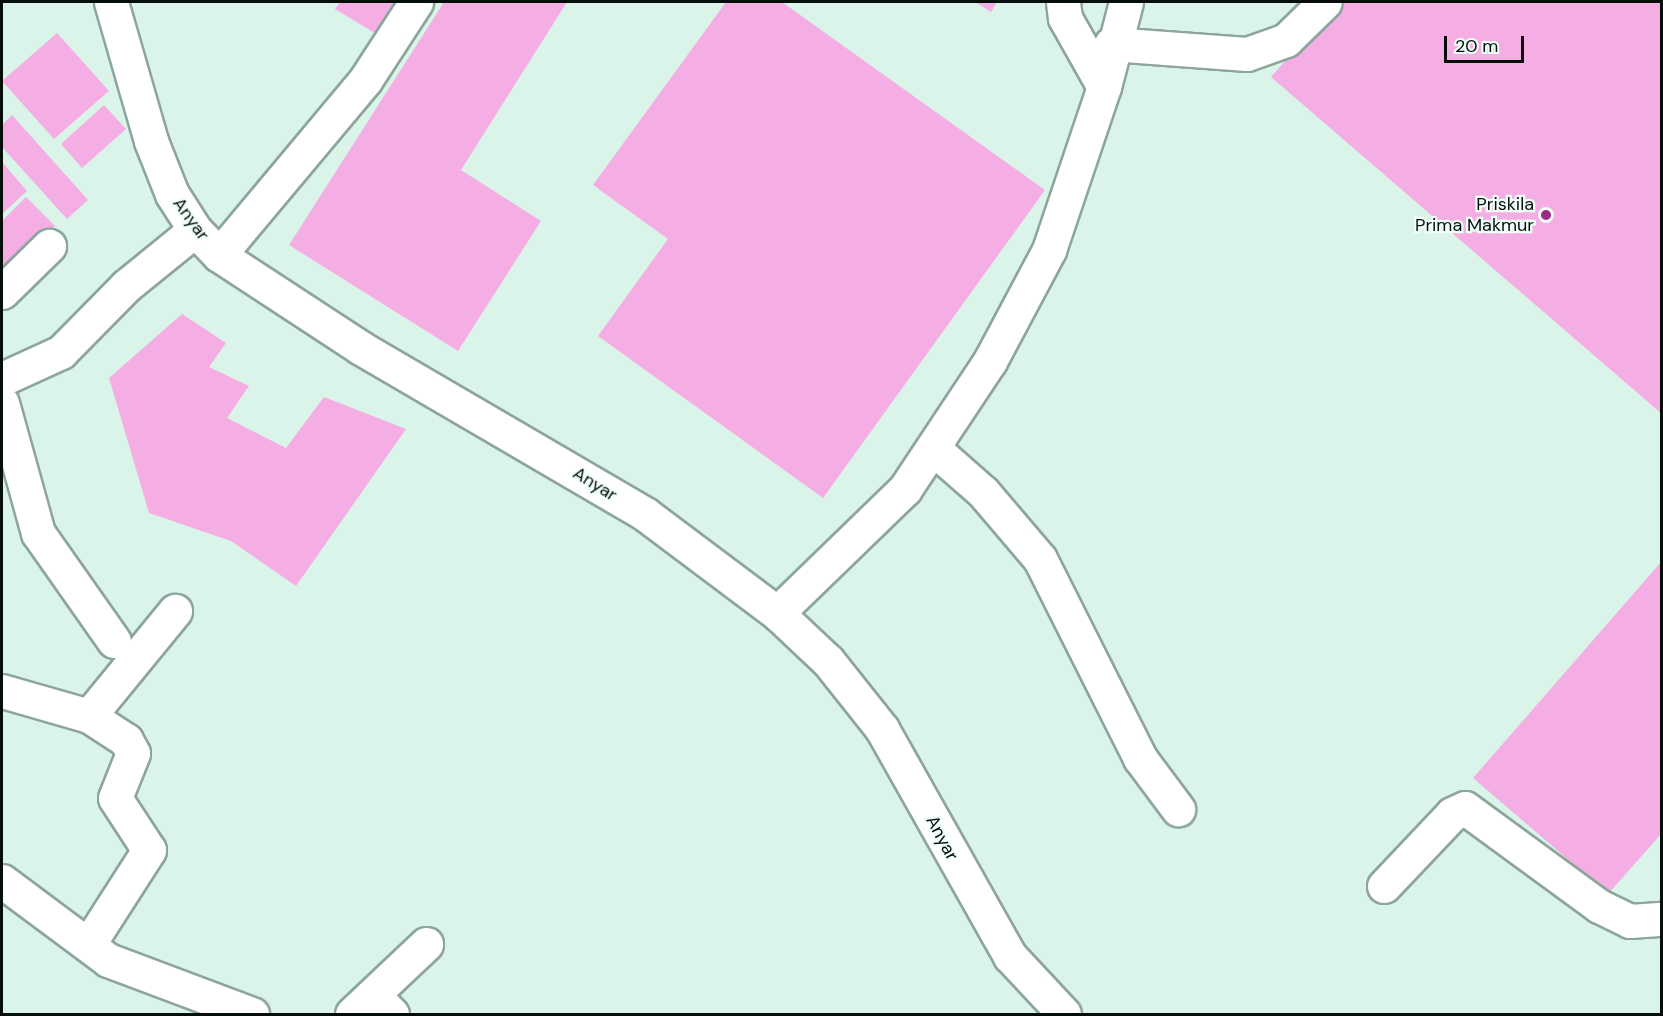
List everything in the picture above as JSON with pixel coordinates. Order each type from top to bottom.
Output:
[{"type":"street","name":"Anyar","points":[[111,2],[151,141],[172,194],[195,230],[219,255],[361,348],[645,514],[777,614],[828,661],[882,729],[1010,956],[1064,1014]]},
{"type":"street","points":[[219,255],[366,79],[416,2]]},
{"type":"street","points":[[1063,2],[1065,18],[1104,87]]},
{"type":"street","points":[[777,614],[905,489],[934,449],[990,361],[1049,250],[1104,87],[1111,44],[1126,2]]},
{"type":"street","points":[[1111,44],[1247,54],[1286,40],[1325,2]]},
{"type":"street","points":[[2,379],[61,352],[118,293],[195,230]]},
{"type":"street","points":[[2,292],[49,246]]},
{"type":"street","points":[[2,403],[38,533],[114,641]]},
{"type":"street","points":[[934,449],[983,492],[1040,559],[1140,758],[1178,809]]},
{"type":"street","points":[[89,716],[175,611]]},
{"type":"street","points":[[2,691],[89,716],[126,740],[133,753],[115,798],[149,850],[90,942]]},
{"type":"street","points":[[1384,886],[1452,814],[1465,808],[1599,906],[1630,921],[1662,919]]},
{"type":"street","points":[[2,881],[90,942],[108,960],[130,971],[252,1014]]},
{"type":"street","points":[[372,1008],[426,944]]},
{"type":"building","points":[[340,2],[412,2],[388,41],[335,9]]},
{"type":"building","points":[[444,2],[567,2],[461,170],[541,221],[458,351],[289,245]]},
{"type":"building","points":[[726,2],[782,2],[1045,190],[823,498],[598,336],[668,239],[593,185]]},
{"type":"building","points":[[975,2],[997,2],[991,12]]},
{"type":"building","name":"Priskila Prima Makmur","points":[[1337,2],[1662,2],[1662,414],[1271,77]]},
{"type":"building","points":[[57,33],[109,91],[54,139],[2,81]]},
{"type":"building","points":[[104,105],[126,129],[82,168],[61,144]]},
{"type":"building","points":[[12,115],[88,200],[67,219],[2,147],[2,125]]},
{"type":"building","points":[[2,162],[27,191],[2,214]]},
{"type":"building","points":[[26,197],[55,226],[2,280],[2,221]]},
{"type":"building","points":[[182,314],[226,343],[209,367],[249,386],[227,418],[286,448],[324,397],[406,429],[296,586],[231,541],[149,513],[109,378]]},
{"type":"building","points":[[1662,561],[1662,833],[1608,894],[1473,778]]},
{"type":"place","name":"Priskila Prima Makmur","points":[[1546,215]]}]
